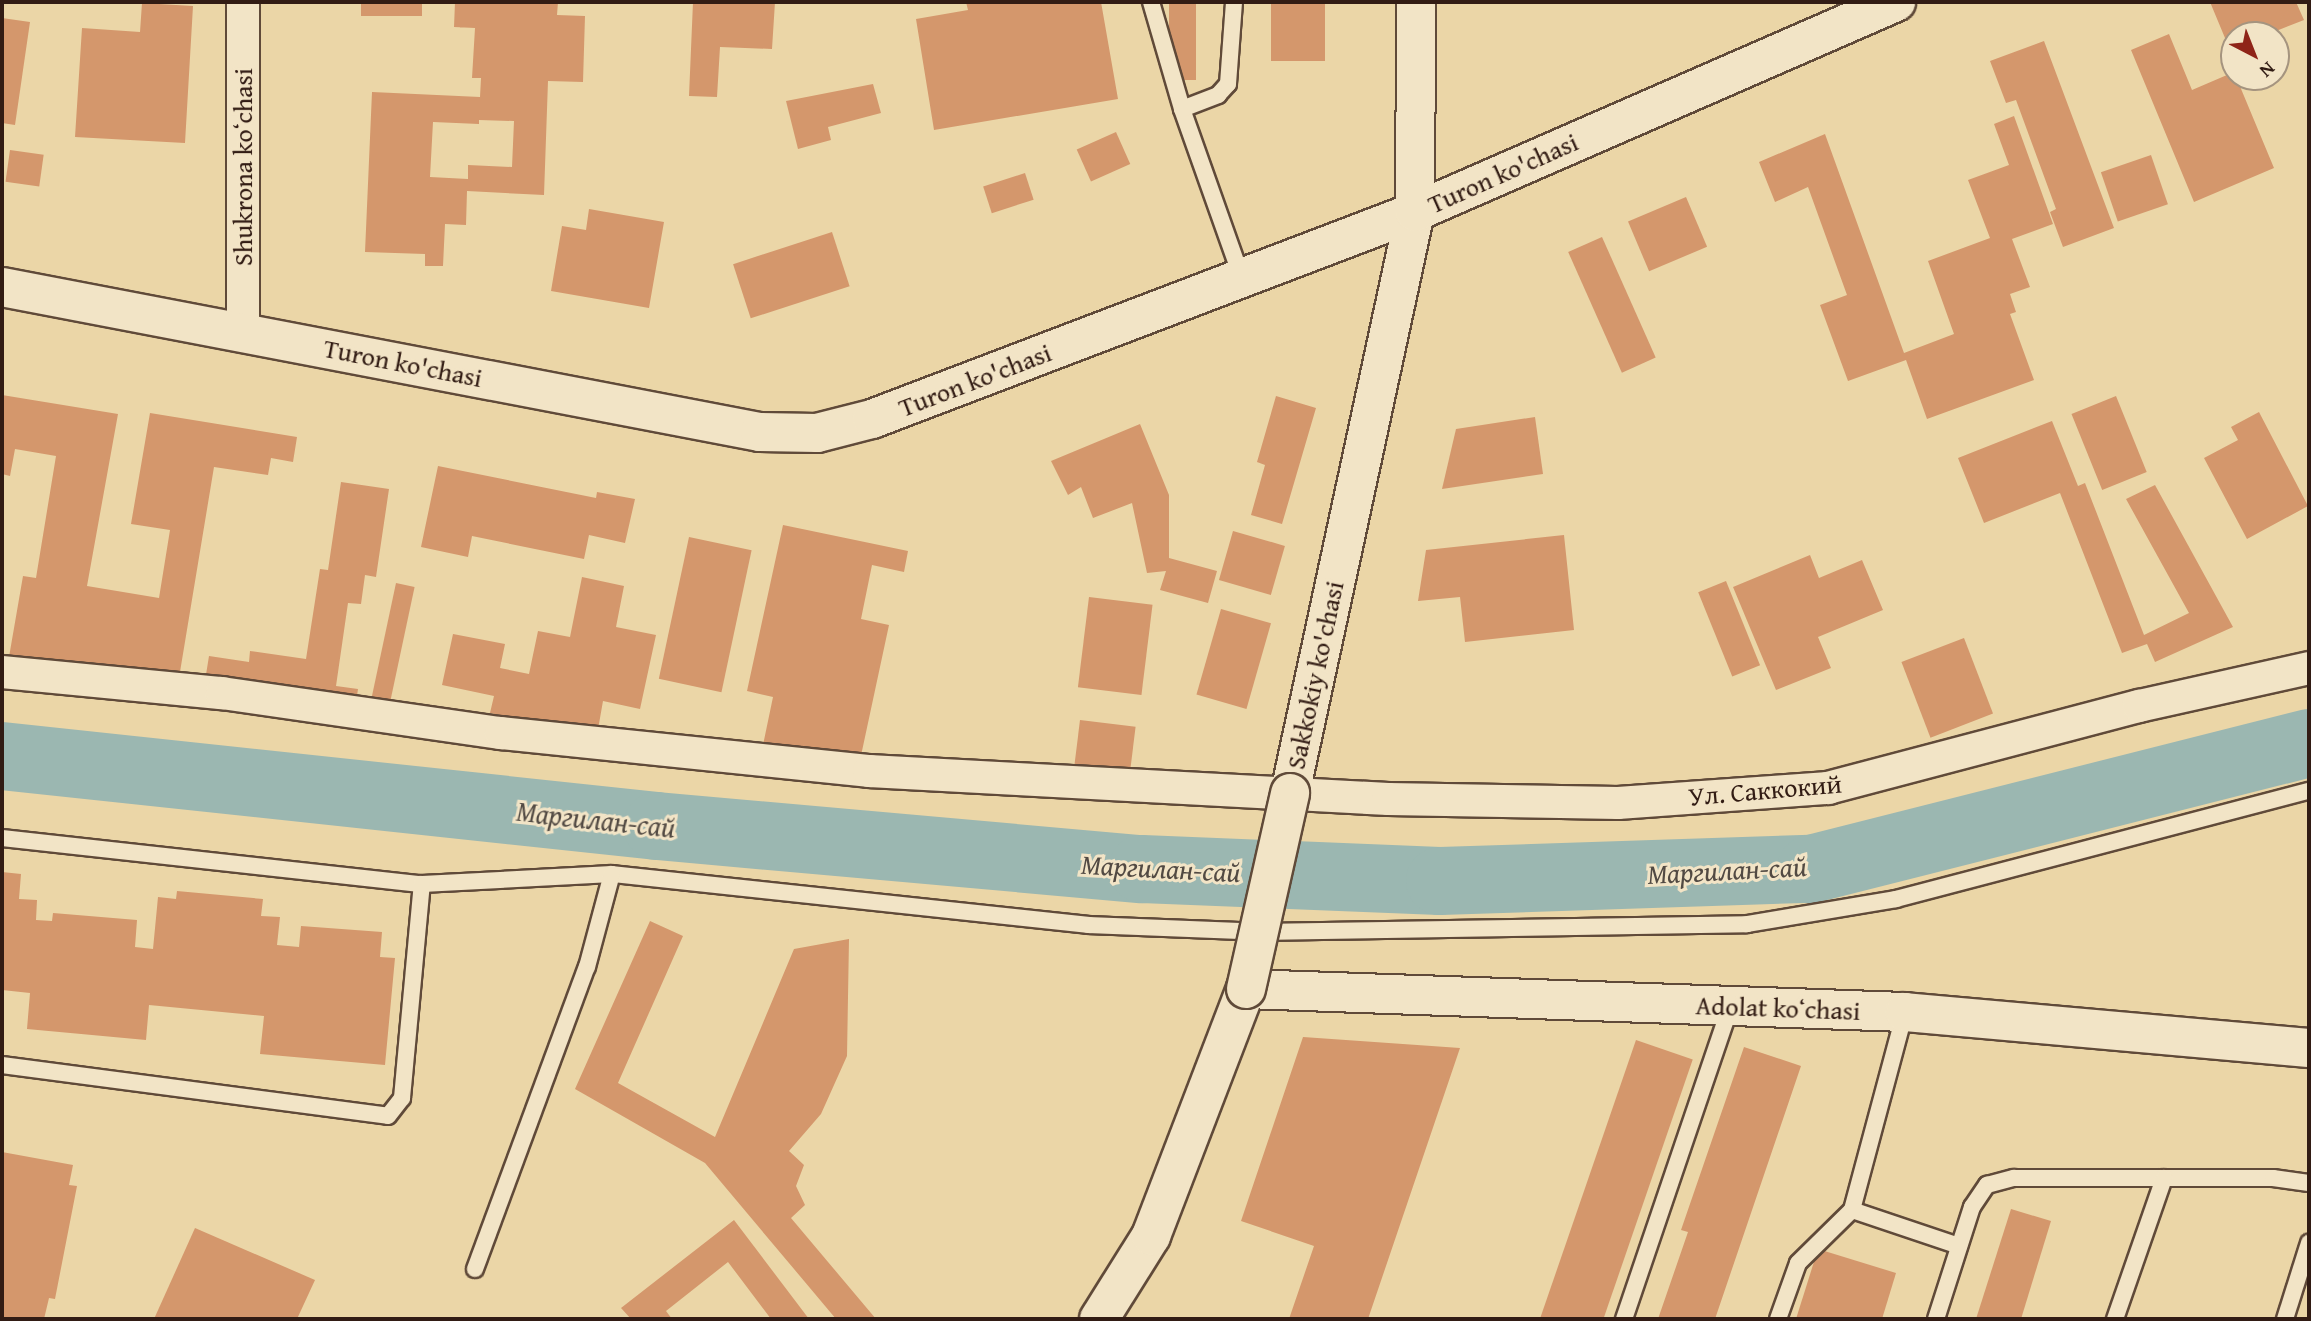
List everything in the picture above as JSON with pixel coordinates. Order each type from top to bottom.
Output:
[{"type":"street","name":"Shukrona koʻchasi","points":[[243,2],[243,331]]},
{"type":"street","name":"Sakkokiy ko'chasi","points":[[1099,1319],[1151,1236],[1245,989],[1259,932],[1415,212],[1416,2]]},
{"type":"street","name":"Turon ko'chasi","points":[[2,287],[760,432],[817,433],[872,419],[1243,280],[1415,212],[1896,2]]},
{"type":"street","name":"Ул. Саккокий","points":[[2,672],[222,693],[501,733],[869,771],[1290,793],[1618,803],[1828,789],[2138,706],[2309,668]]},
{"type":"street","name":"Adolat koʻchasi","points":[[1245,989],[1905,1012],[2309,1048]]},
{"type":"lane","points":[[1151,2],[1182,109],[1243,280]]},
{"type":"lane","points":[[1182,109],[1218,95],[1228,84],[1234,2]]},
{"type":"lane","points":[[2,838],[422,884],[612,874],[1088,925],[1259,932],[1747,924],[1807,917],[1896,899],[2309,791]]},
{"type":"lane","points":[[475,1269],[587,967],[612,874]]},
{"type":"lane","points":[[2,1065],[388,1116],[402,1098],[422,884]]},
{"type":"lane","points":[[1624,1319],[1731,1006]]},
{"type":"lane","points":[[1778,1319],[1798,1263],[1852,1210],[1905,1012]]},
{"type":"lane","points":[[1936,1319],[1972,1207],[1987,1185],[2014,1178],[2273,1178],[2309,1183]]},
{"type":"lane","points":[[2115,1319],[2164,1178]]},
{"type":"lane","points":[[1852,1210],[1959,1246]]},
{"type":"lane","points":[[2285,1319],[2309,1243]]},
{"type":"building","points":[[361,2],[422,2],[422,16],[361,16]]},
{"type":"building","points":[[455,2],[558,2],[557,15],[585,16],[583,82],[548,81],[544,195],[467,191],[466,225],[445,224],[443,266],[425,266],[425,254],[365,252],[372,92],[480,97],[481,78],[472,78],[475,28],[454,27]],"holes":[[[479,120],[514,121],[512,167],[468,165],[468,179],[430,177],[433,122],[479,124]]]},
{"type":"building","points":[[693,2],[775,2],[772,49],[720,47],[717,97],[689,96]]},
{"type":"building","points":[[966,2],[1101,2],[1118,99],[934,130],[916,19],[968,10]]},
{"type":"building","points":[[1169,2],[1196,2],[1196,80],[1169,80]]},
{"type":"building","points":[[1271,2],[1325,2],[1325,61],[1271,61]]},
{"type":"building","points":[[2210,2],[2296,2],[2304,20],[2290,26],[2290,21],[2220,21],[2220,26]]},
{"type":"building","points":[[142,3],[193,6],[185,143],[75,137],[82,28],[140,32]]},
{"type":"building","points":[[2,18],[30,22],[15,125],[2,123]]},
{"type":"building","points":[[2169,34],[2192,90],[2220,78],[2220,91],[2242,91],[2274,168],[2194,202],[2131,50]]},
{"type":"building","points":[[2044,41],[2114,228],[2063,247],[2050,212],[2056,209],[2016,100],[2006,103],[1990,61]]},
{"type":"building","points":[[873,84],[881,113],[828,127],[831,140],[798,149],[786,101]]},
{"type":"building","points":[[2014,116],[2053,224],[2012,239],[2030,287],[2010,294],[2016,312],[2010,314],[2034,380],[1927,419],[1906,360],[1848,381],[1820,305],[1847,295],[1808,187],[1775,202],[1759,162],[1825,134],[1904,353],[1954,334],[1928,261],[1990,238],[1968,180],[2009,165],[1994,124]]},
{"type":"building","points":[[1116,132],[1130,164],[1091,181],[1077,149]]},
{"type":"building","points":[[10,150],[44,155],[39,186],[6,182]]},
{"type":"building","points":[[2151,155],[2168,204],[2118,221],[2101,172]]},
{"type":"building","points":[[1025,173],[1034,200],[992,213],[983,187]]},
{"type":"building","points":[[1686,197],[1707,247],[1649,271],[1628,222]]},
{"type":"building","points":[[589,209],[664,222],[649,308],[551,291],[562,226],[586,230]]},
{"type":"building","points":[[832,232],[850,286],[751,318],[733,264]]},
{"type":"building","points":[[1602,237],[1656,358],[1622,373],[1568,252]]},
{"type":"building","points":[[2,395],[118,414],[87,586],[159,598],[170,530],[131,524],[150,413],[297,437],[293,462],[271,458],[268,475],[214,467],[178,684],[9,657],[23,576],[36,578],[56,456],[15,449],[10,476],[2,474]]},
{"type":"building","points":[[1276,396],[1316,408],[1282,524],[1251,515],[1265,465],[1257,462]]},
{"type":"building","points":[[2116,396],[2147,472],[2102,490],[2071,414]]},
{"type":"building","points":[[2259,412],[2308,506],[2247,539],[2204,458],[2238,440],[2231,427]]},
{"type":"building","points":[[1535,417],[1543,474],[1442,489],[1456,429]]},
{"type":"building","points":[[2052,421],[2078,486],[2085,483],[2144,635],[2189,613],[2126,499],[2155,485],[2233,627],[2155,662],[2147,644],[2122,653],[2060,493],[1984,523],[1958,458]]},
{"type":"building","points":[[1140,424],[1169,495],[1169,558],[1217,571],[1208,603],[1160,590],[1166,571],[1147,573],[1132,503],[1093,518],[1081,487],[1068,495],[1051,461]]},
{"type":"building","points":[[438,466],[596,498],[597,492],[635,499],[625,543],[589,535],[584,559],[472,536],[468,557],[421,547]]},
{"type":"building","points":[[341,482],[389,489],[376,577],[365,575],[361,604],[348,603],[336,686],[358,689],[355,709],[204,687],[209,656],[249,662],[250,651],[306,659],[320,569],[328,570]]},
{"type":"building","points":[[783,525],[908,551],[904,572],[872,565],[861,619],[889,625],[859,765],[763,745],[773,697],[747,691]]},
{"type":"building","points":[[1233,531],[1285,546],[1271,595],[1219,580]]},
{"type":"building","points":[[1564,535],[1574,630],[1465,642],[1460,597],[1418,601],[1426,550]]},
{"type":"building","points":[[689,537],[752,550],[721,692],[659,679]]},
{"type":"building","points":[[1810,555],[1819,578],[1862,560],[1883,610],[1818,637],[1831,668],[1776,690],[1733,587]]},
{"type":"building","points":[[582,577],[624,586],[616,627],[656,635],[640,709],[603,701],[597,735],[490,713],[494,696],[442,685],[453,634],[505,644],[500,668],[529,674],[538,631],[570,637]]},
{"type":"building","points":[[1726,581],[1760,665],[1732,677],[1698,592]]},
{"type":"building","points":[[396,583],[415,587],[388,710],[370,706]]},
{"type":"building","points":[[1089,597],[1153,605],[1141,695],[1078,687]]},
{"type":"building","points":[[1221,609],[1271,623],[1246,709],[1196,695]]},
{"type":"building","points":[[1964,638],[1993,714],[1930,738],[1901,662]]},
{"type":"building","points":[[1080,720],[1136,727],[1130,775],[1074,769]]},
{"type":"building","points":[[2,872],[21,874],[19,899],[37,900],[36,920],[52,921],[53,913],[137,920],[135,947],[153,949],[158,897],[176,899],[177,891],[263,899],[261,916],[280,917],[277,945],[299,947],[301,926],[382,932],[380,957],[395,958],[385,1065],[260,1054],[264,1016],[149,1005],[146,1040],[27,1029],[30,993],[2,990]]},
{"type":"building","points":[[650,921],[683,936],[618,1083],[715,1137],[794,949],[849,939],[847,1056],[821,1114],[789,1151],[804,1165],[796,1186],[805,1205],[791,1218],[876,1319],[836,1319],[705,1163],[575,1089]]},
{"type":"building","points":[[1303,1037],[1460,1048],[1368,1319],[1289,1319],[1314,1246],[1241,1221]]},
{"type":"building","points":[[1636,1040],[1693,1060],[1603,1319],[1540,1319]]},
{"type":"building","points":[[1744,1047],[1801,1066],[1715,1319],[1658,1319],[1688,1232],[1681,1230]]},
{"type":"building","points":[[2,1152],[73,1165],[69,1185],[77,1186],[55,1299],[49,1298],[44,1319],[2,1319]]},
{"type":"building","points":[[2011,1209],[2051,1221],[2021,1319],[1976,1319]]},
{"type":"building","points":[[734,1220],[809,1319],[771,1319],[728,1262],[666,1311],[672,1319],[631,1319],[621,1308]]},
{"type":"building","points":[[195,1228],[315,1280],[297,1319],[154,1319]]},
{"type":"building","points":[[1818,1249],[1896,1273],[1882,1319],[1796,1319]]},
{"type":"waterway","name":"Маргилан-сай","points":[[2,756],[657,826],[1142,869],[1440,881],[1811,869],[2309,743]]}]
